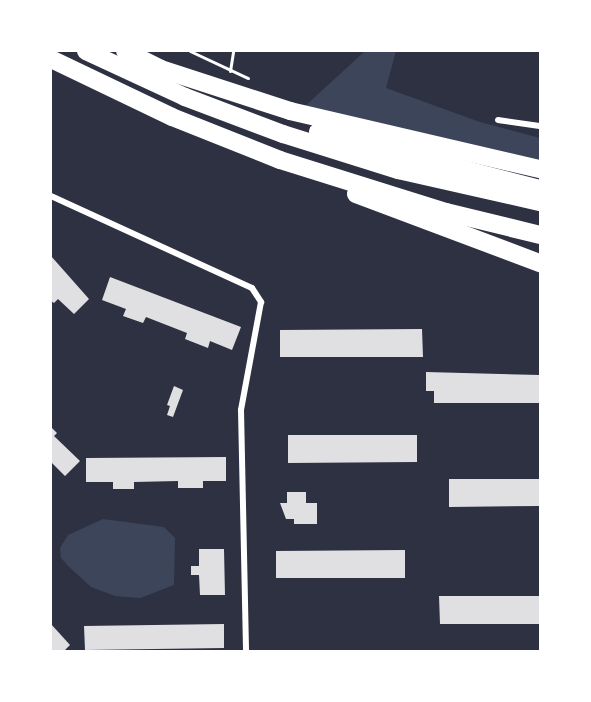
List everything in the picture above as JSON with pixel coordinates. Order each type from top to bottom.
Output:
[{"type":"highway","points":[[86,51],[186,98],[283,134],[408,173],[540,202]]},
{"type":"highway","points":[[125,51],[233,101],[321,133],[540,189]]},
{"type":"highway","points":[[51,59],[172,117],[280,160],[390,209],[540,263]]},
{"type":"highway","points":[[161,69],[340,125],[540,169]]},
{"type":"highway","points":[[280,160],[446,212],[540,235]]},
{"type":"street","points":[[498,120],[540,126]]},
{"type":"street","points":[[51,196],[252,288],[261,302],[241,410],[246,651]]},
{"type":"path","points":[[230,71],[233,51]]},
{"type":"shaded area","points":[[365,51],[396,51],[386,88],[480,122],[540,138],[540,162],[304,107]]},
{"type":"shaded area","points":[[103,519],[164,527],[175,538],[174,585],[140,598],[115,596],[91,587],[68,566],[61,558],[60,548],[68,535]]},
{"type":"building","points":[[51,256],[89,299],[74,314],[58,299],[54,303],[51,301]]},
{"type":"building","points":[[110,277],[241,327],[232,350],[210,341],[208,348],[185,339],[187,333],[146,317],[143,323],[123,316],[126,309],[102,300]]},
{"type":"building","points":[[422,329],[423,357],[280,357],[280,330]]},
{"type":"building","points":[[426,372],[540,375],[540,403],[434,403],[434,391],[426,391]]},
{"type":"building","points":[[174,386],[183,390],[173,417],[167,415],[170,406],[167,405]]},
{"type":"building","points":[[51,427],[57,433],[54,436],[80,461],[65,476],[51,462]]},
{"type":"building","points":[[288,435],[417,435],[417,462],[288,463]]},
{"type":"building","points":[[226,457],[226,481],[203,481],[203,488],[178,488],[178,481],[134,482],[134,489],[113,489],[113,482],[86,482],[86,458]]},
{"type":"building","points":[[449,479],[540,479],[540,506],[449,507]]},
{"type":"building","points":[[287,492],[306,492],[306,503],[317,503],[317,524],[294,524],[294,519],[286,519],[280,503],[287,503]]},
{"type":"building","points":[[199,549],[224,549],[225,595],[200,595],[199,575],[191,575],[191,566],[199,566]]},
{"type":"building","points":[[405,550],[405,578],[276,578],[276,551]]},
{"type":"building","points":[[439,596],[540,596],[540,624],[440,624]]},
{"type":"building","points":[[51,624],[70,645],[64,651],[51,651]]},
{"type":"building","points":[[224,624],[224,648],[85,650],[84,626]]}]
